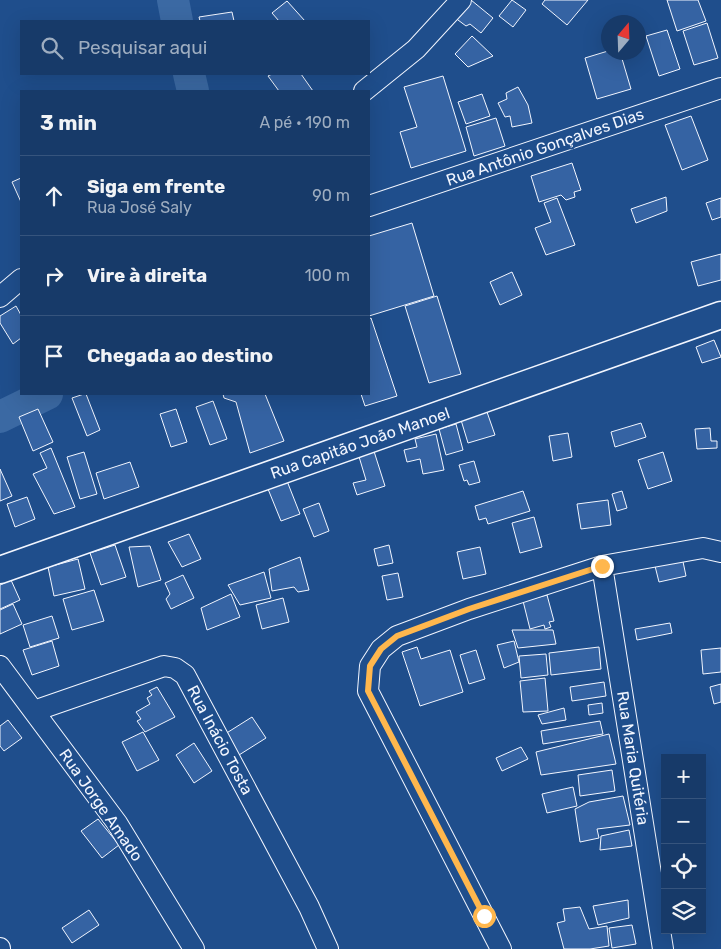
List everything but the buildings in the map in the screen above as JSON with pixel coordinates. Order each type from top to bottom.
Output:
[{"type":"main road","name":"Rua Capitão João Manoel","points":[[0,570],[721,315]]},
{"type":"street","points":[[365,90],[416,49],[461,0]]},
{"type":"street","name":"Rua Antônio Gonçalves Dias","points":[[370,206],[721,88]]},
{"type":"street","points":[[0,296],[20,280]]},
{"type":"street","points":[[501,949],[368,691],[370,666],[381,649],[397,636],[469,609],[602,566],[703,548],[721,552]]},
{"type":"street","name":"Rua Maria Quitéria","points":[[602,566],[663,949]]},
{"type":"street","name":"Rua Jorge Amado","points":[[0,666],[117,823],[194,949]]},
{"type":"street","name":"Rua Inácio Tosta","points":[[34,711],[164,666],[175,668],[186,675],[309,907],[328,949]]},
{"type":"waterway","points":[[173,0],[177,20]]},
{"type":"waterway","points":[[189,75],[193,90]]},
{"type":"waterway","points":[[0,417],[45,395]]},
{"type":"route","points":[[484,916],[368,691],[370,666],[381,649],[397,636],[469,609],[602,566]]}]
